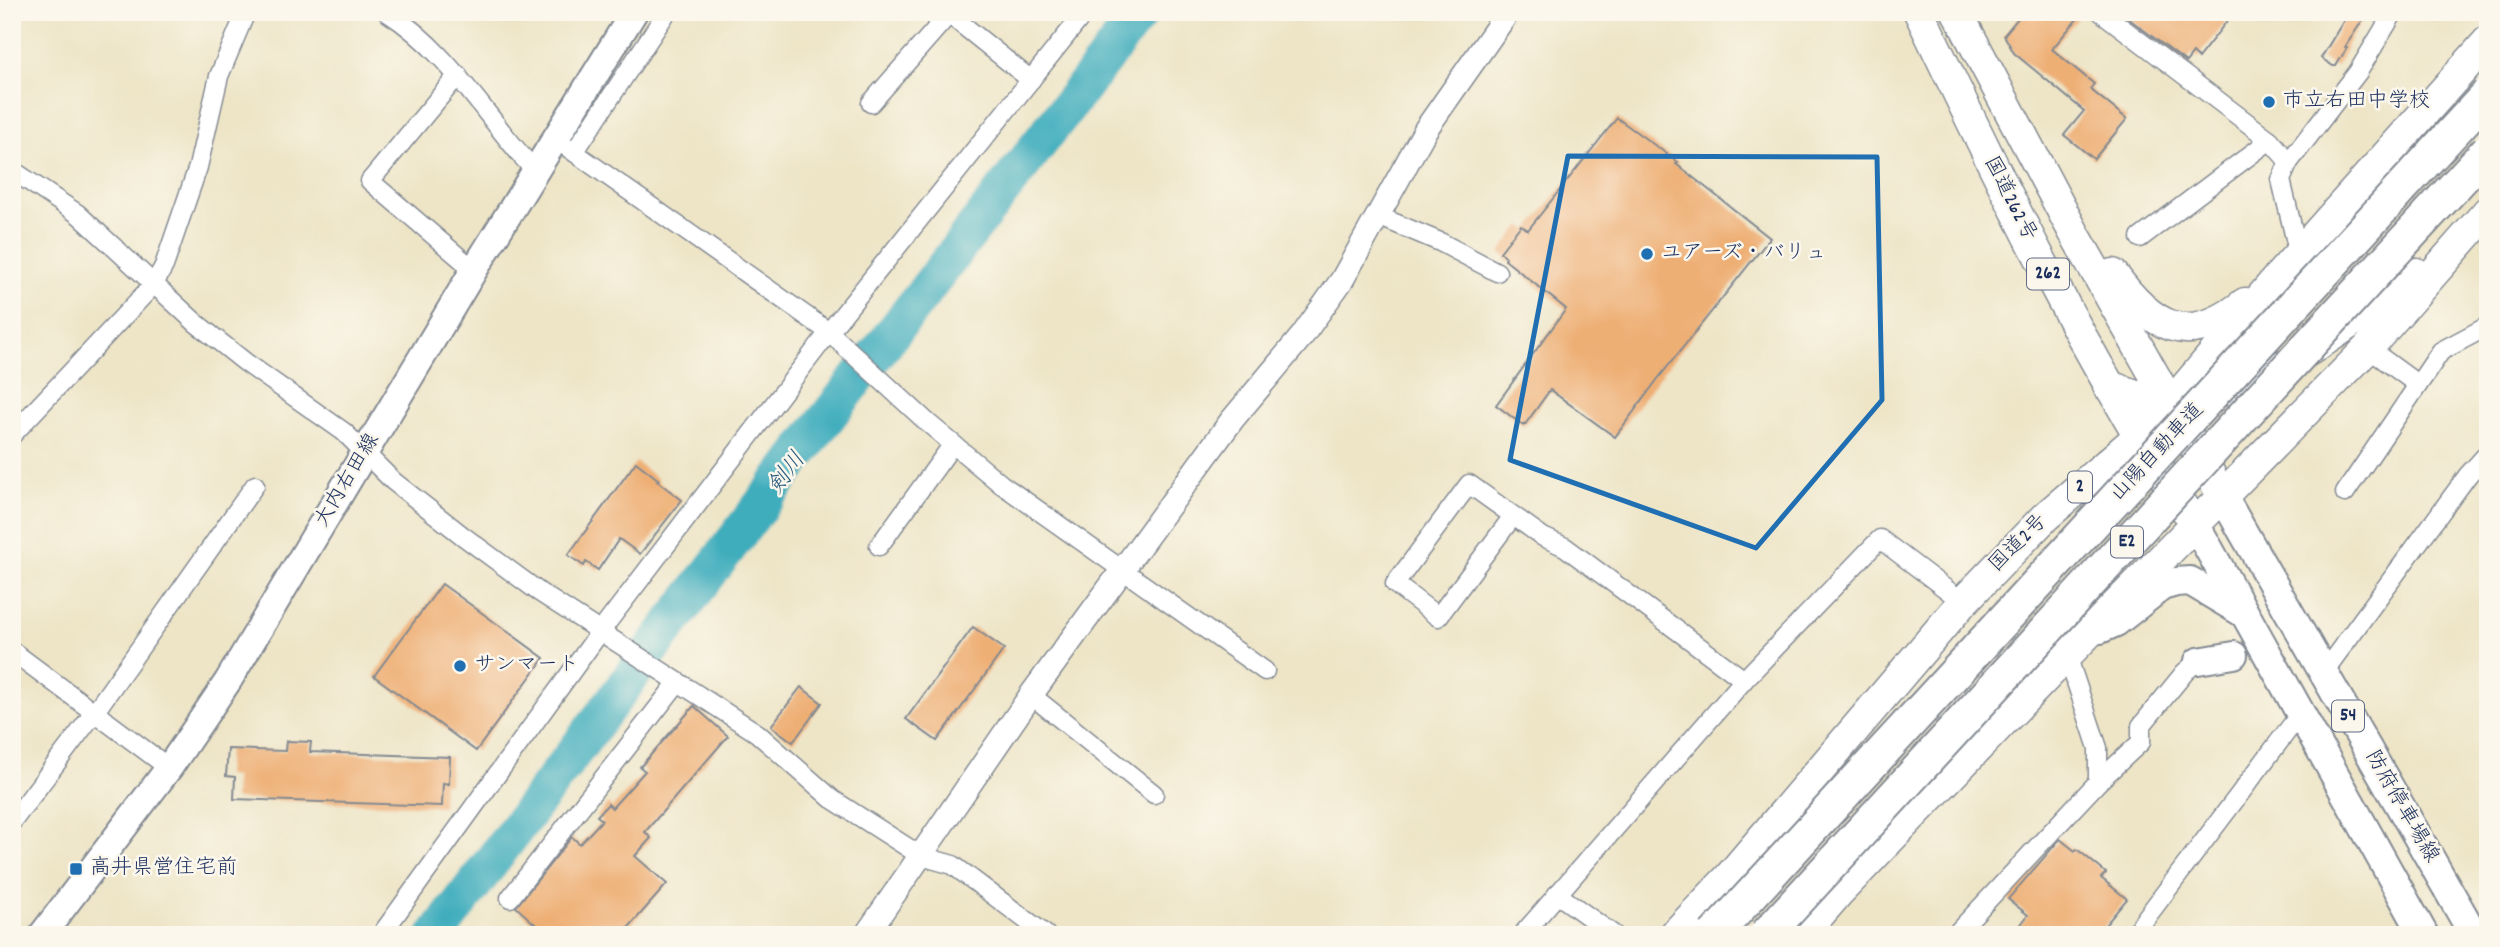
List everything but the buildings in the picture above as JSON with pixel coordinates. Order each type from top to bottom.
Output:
[{"type":"highway","name":"国道262号","points":[[1919,12],[2010,203],[2108,386],[2195,524]]},
{"type":"highway","name":"国道262号","points":[[1957,12],[2074,233],[2172,401],[2223,497]]},
{"type":"highway","name":"国道2号","points":[[1674,935],[1730,876],[1962,602],[2045,517],[2138,437],[2172,401],[2488,41]]},
{"type":"highway","name":"山陽自動車道","points":[[1714,935],[2488,94]]},
{"type":"highway","name":"山陽自動車道","points":[[1766,935],[2488,149]]},
{"type":"highway","points":[[2108,386],[2152,399],[2172,401],[2196,399],[2247,384],[2340,332],[2480,221]]},
{"type":"highway","points":[[1802,935],[1840,891],[2087,634],[2368,348],[2480,221]]},
{"type":"highway","points":[[2074,233],[2099,255],[2130,297],[2160,323],[2186,329],[2211,324],[2231,314],[2289,266]]},
{"type":"main road","name":"大内右田線","points":[[42,935],[169,768],[228,681],[535,171],[565,145],[634,12]]},
{"type":"main road","name":"防府停車場線","points":[[2223,497],[2474,935]]},
{"type":"main road","name":"防府停車場線","points":[[2195,524],[2424,935]]},
{"type":"main road","points":[[2087,634],[2116,622],[2162,586],[2190,580],[2245,614]]},
{"type":"main road","points":[[2198,661],[2234,655]]},
{"type":"street","points":[[12,435],[154,284],[164,266],[198,167],[219,76],[246,12]]},
{"type":"street","points":[[387,12],[405,24],[458,75],[508,142],[535,171]]},
{"type":"street","points":[[662,12],[666,15],[565,145],[829,332],[928,423],[1001,484],[1265,671]]},
{"type":"street","points":[[381,935],[829,332],[1085,12]]},
{"type":"street","points":[[866,935],[1031,695],[1232,420],[1302,336],[1342,280],[1426,129],[1508,12]]},
{"type":"street","points":[[2101,12],[2270,140],[2289,162]]},
{"type":"street","points":[[2289,266],[2281,180],[2289,162],[2358,72],[2395,12]]},
{"type":"street","points":[[871,103],[949,14],[1031,80]]},
{"type":"street","points":[[458,75],[370,181],[474,270]]},
{"type":"street","points":[[2140,238],[2270,140]]},
{"type":"street","points":[[12,170],[78,214],[196,323],[245,362],[344,432],[393,481],[463,536],[539,592],[757,733],[832,799],[921,856],[953,865],[1046,935]]},
{"type":"street","points":[[1378,216],[1440,242],[1497,272]]},
{"type":"street","points":[[2345,493],[2441,351],[2488,326]]},
{"type":"street","points":[[2368,348],[2417,384]]},
{"type":"street","points":[[879,546],[953,444]]},
{"type":"street","points":[[2323,673],[2468,475],[2488,453]]},
{"type":"street","points":[[1513,516],[1438,617],[1395,584],[1469,484],[1543,537],[1565,547],[1744,680]]},
{"type":"street","points":[[12,822],[94,713],[255,485]]},
{"type":"street","points":[[1522,935],[1744,680],[1880,539],[1962,602]]},
{"type":"street","points":[[2234,655],[2258,638]]},
{"type":"street","points":[[14,655],[169,768]]},
{"type":"street","points":[[2067,655],[2098,748],[2098,782]]},
{"type":"street","points":[[1955,935],[2098,782],[2141,743],[2141,726],[2185,672],[2198,661]]},
{"type":"street","points":[[510,898],[672,679]]},
{"type":"street","points":[[1031,695],[1154,794]]},
{"type":"street","points":[[2133,935],[2300,714]]},
{"type":"street","points":[[1557,894],[1614,935]]},
{"type":"highlighted area","points":[[1568,156],[1877,157],[1882,400],[1756,548],[1510,460]]},
{"type":"waterway","name":"剣川","points":[[436,935],[819,428],[1141,12]]},
{"type":"place","name":"市立右田中学校","points":[[2269,102]]},
{"type":"place","name":"ユアーズ・バリュ","points":[[1647,254]]},
{"type":"place","name":"サンマート","points":[[460,666]]},
{"type":"place","name":"高井県営住宅前","points":[[76,869]]}]
